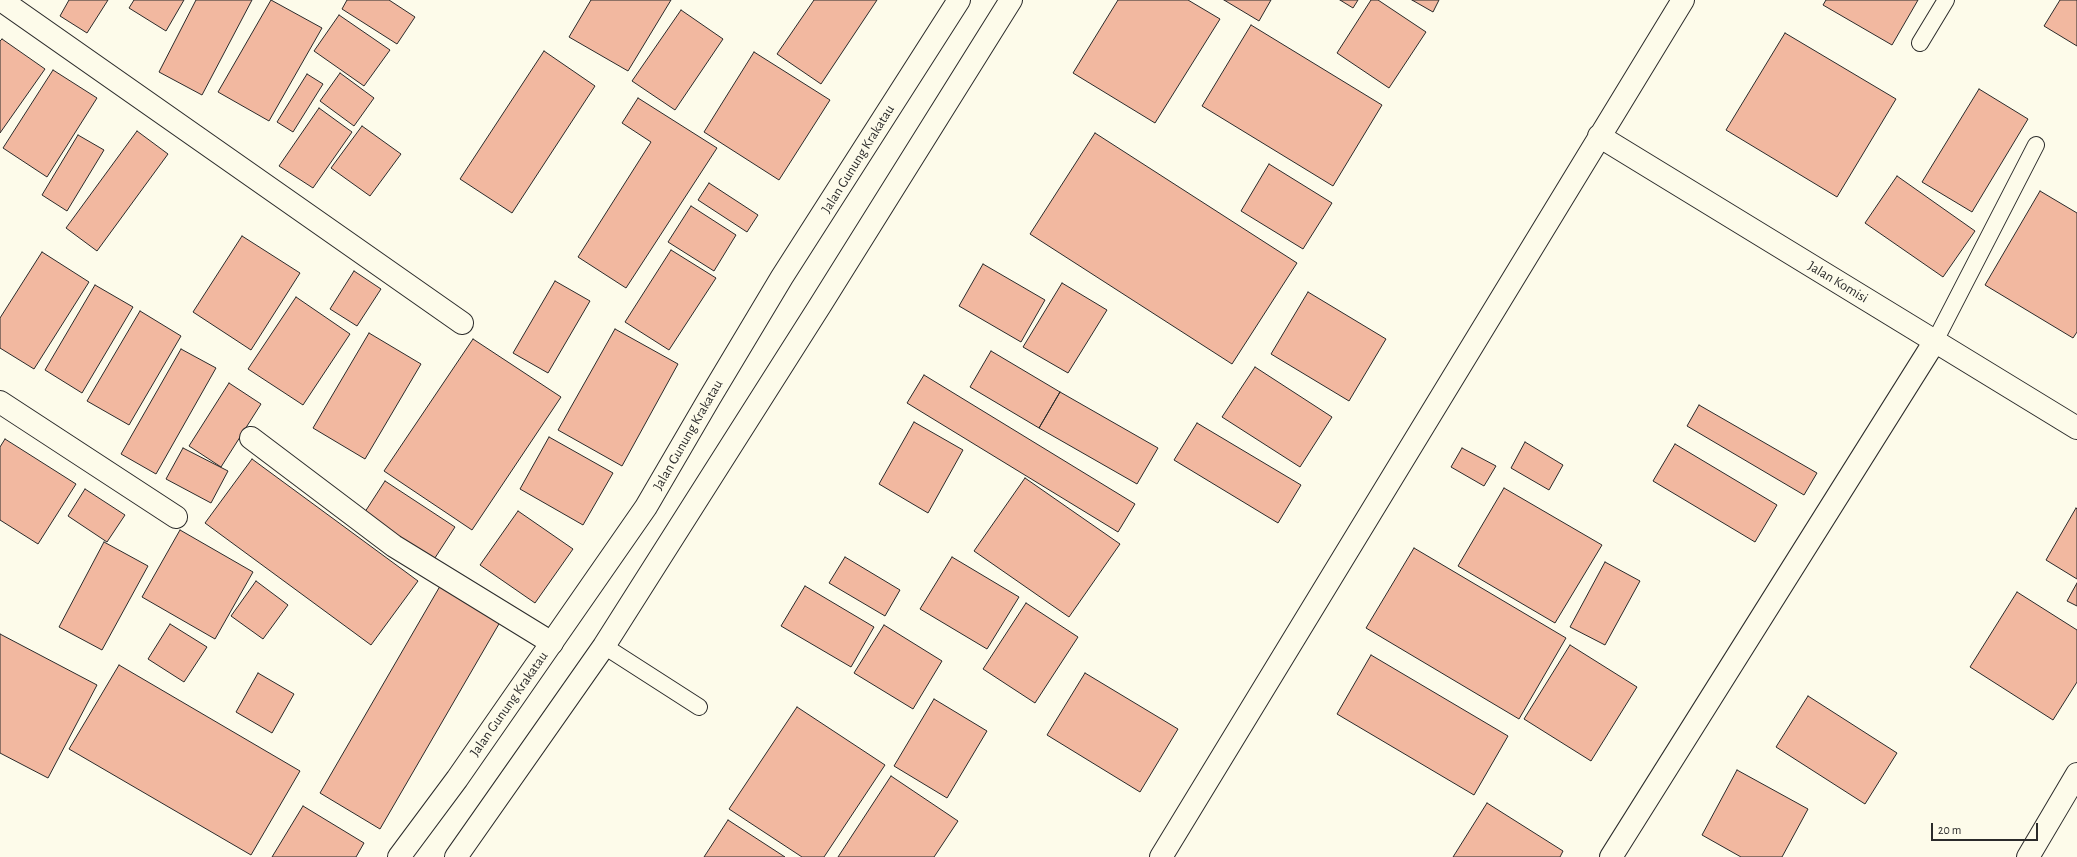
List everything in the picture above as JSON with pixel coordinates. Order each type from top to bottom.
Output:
[{"type":"main road","points":[[1,0],[462,323]]},
{"type":"main road","name":"Jalan Gunung Krakatau","points":[[399,857],[457,779],[646,507],[782,278],[959,0]]},
{"type":"main road","points":[[456,857],[604,646],[822,304],[1011,0]]},
{"type":"main road","points":[[1161,857],[1683,0]]},
{"type":"main road","name":"Jalan Komisi","points":[[1599,136],[2077,428]]},
{"type":"main road","points":[[1611,857],[1935,341]]},
{"type":"main road","points":[[0,402],[176,516]]},
{"type":"main road","points":[[251,438],[394,546],[552,643]]},
{"type":"main road","points":[[2028,857],[2077,774]]},
{"type":"lane","points":[[1920,43],[1946,0]]},
{"type":"lane","points":[[1935,341],[2036,145]]},
{"type":"lane","points":[[604,646],[699,707]]},
{"type":"building","points":[[69,0],[108,0],[87,33],[60,16]]},
{"type":"building","points":[[134,0],[184,0],[166,31],[129,8]]},
{"type":"building","points":[[196,0],[252,0],[202,95],[159,72]]},
{"type":"building","points":[[271,0],[322,28],[269,121],[218,92]]},
{"type":"building","points":[[347,0],[389,0],[415,17],[397,44],[342,9]]},
{"type":"building","points":[[591,0],[671,0],[628,71],[569,37]]},
{"type":"building","points":[[814,0],[877,0],[821,84],[777,54]]},
{"type":"building","points":[[1118,0],[1188,0],[1220,19],[1155,123],[1073,73]]},
{"type":"building","points":[[1224,0],[1271,0],[1259,21]]},
{"type":"building","points":[[1340,0],[1358,0],[1353,8]]},
{"type":"building","points":[[1371,0],[1378,0],[1426,32],[1389,88],[1337,53]]},
{"type":"building","points":[[1412,0],[1439,0],[1433,12]]},
{"type":"building","points":[[1826,0],[1918,0],[1892,45],[1823,5]]},
{"type":"building","points":[[2060,0],[2077,0],[2077,46],[2044,26]]},
{"type":"building","points":[[681,10],[723,39],[675,110],[632,81]]},
{"type":"building","points":[[339,15],[390,50],[364,86],[314,51]]},
{"type":"building","points":[[1251,25],[1382,105],[1333,186],[1202,106]]},
{"type":"building","points":[[1785,33],[1896,99],[1837,197],[1726,130]]},
{"type":"building","points":[[2,39],[45,69],[0,133],[0,41]]},
{"type":"building","points":[[544,51],[595,86],[512,213],[460,179]]},
{"type":"building","points":[[754,52],[830,100],[779,180],[704,132]]},
{"type":"building","points":[[53,70],[97,98],[47,177],[3,148]]},
{"type":"building","points":[[340,73],[374,98],[354,126],[320,101]]},
{"type":"building","points":[[307,74],[323,84],[293,132],[277,122]]},
{"type":"building","points":[[1979,89],[2028,119],[1972,212],[1922,182]]},
{"type":"building","points":[[638,98],[717,148],[626,288],[578,257],[651,142],[622,123]]},
{"type":"building","points":[[319,108],[352,132],[313,188],[279,166]]},
{"type":"building","points":[[362,126],[401,154],[370,196],[331,168]]},
{"type":"building","points":[[137,131],[168,154],[97,251],[66,228]]},
{"type":"building","points":[[1095,133],[1297,263],[1232,364],[1030,234]]},
{"type":"building","points":[[78,135],[104,150],[67,211],[42,195]]},
{"type":"building","points":[[1269,164],[1332,203],[1303,249],[1241,211]]},
{"type":"building","points":[[1897,176],[1975,231],[1943,277],[1865,223]]},
{"type":"building","points":[[709,183],[758,215],[747,232],[698,200]]},
{"type":"building","points":[[2040,191],[2077,213],[2077,332],[2073,338],[1985,285]]},
{"type":"building","points":[[691,206],[736,235],[714,271],[668,242]]},
{"type":"building","points":[[242,236],[300,273],[251,350],[193,312]]},
{"type":"building","points":[[671,250],[716,278],[669,350],[625,322]]},
{"type":"building","points":[[42,252],[89,282],[34,369],[0,348],[0,318]]},
{"type":"building","points":[[983,264],[1045,300],[1021,342],[959,306]]},
{"type":"building","points":[[354,271],[381,289],[357,326],[330,309]]},
{"type":"building","points":[[555,281],[590,301],[548,373],[513,353]]},
{"type":"building","points":[[1062,283],[1107,310],[1068,373],[1023,347]]},
{"type":"building","points":[[95,285],[133,307],[82,393],[45,370]]},
{"type":"building","points":[[1308,292],[1386,339],[1349,401],[1271,354]]},
{"type":"building","points":[[296,297],[350,334],[303,405],[248,369]]},
{"type":"building","points":[[140,311],[181,336],[129,425],[87,401]]},
{"type":"building","points":[[615,329],[678,364],[622,466],[558,430]]},
{"type":"building","points":[[369,333],[421,364],[365,459],[313,428]]},
{"type":"building","points":[[473,339],[561,397],[472,530],[384,471]]},
{"type":"building","points":[[181,349],[216,368],[156,474],[121,454]]},
{"type":"building","points":[[991,351],[1060,392],[1039,428],[970,387]]},
{"type":"building","points":[[1255,367],[1332,417],[1300,467],[1222,417]]},
{"type":"building","points":[[924,375],[1135,504],[1118,532],[907,403]]},
{"type":"building","points":[[229,383],[261,404],[221,467],[189,446]]},
{"type":"building","points":[[1060,392],[1158,448],[1137,484],[1039,428]]},
{"type":"building","points":[[1699,405],[1817,473],[1804,495],[1687,426]]},
{"type":"building","points":[[914,422],[963,450],[928,513],[879,484]]},
{"type":"building","points":[[1197,423],[1301,485],[1278,523],[1174,460]]},
{"type":"building","points":[[549,437],[613,473],[583,525],[520,489]]},
{"type":"building","points":[[5,439],[76,484],[38,544],[0,520],[0,447]]},
{"type":"building","points":[[1525,442],[1563,465],[1549,490],[1511,468]]},
{"type":"building","points":[[1675,444],[1777,505],[1755,542],[1653,481]]},
{"type":"building","points":[[183,448],[228,471],[211,503],[166,479]]},
{"type":"building","points":[[1462,448],[1496,466],[1484,486],[1451,467]]},
{"type":"building","points":[[252,459],[418,581],[371,645],[205,523]]},
{"type":"building","points":[[1025,478],[1120,544],[1069,617],[974,551]]},
{"type":"building","points":[[385,481],[455,527],[431,564],[361,518]]},
{"type":"building","points":[[1504,488],[1602,545],[1555,623],[1458,566]]},
{"type":"building","points":[[85,489],[125,515],[107,542],[68,516]]},
{"type":"building","points":[[2076,508],[2077,509],[2077,579],[2046,560]]},
{"type":"building","points":[[518,511],[573,549],[535,603],[480,565]]},
{"type":"building","points":[[180,530],[253,572],[215,639],[142,597]]},
{"type":"building","points":[[104,542],[148,566],[102,650],[59,627]]},
{"type":"building","points":[[1414,548],[1566,638],[1519,719],[1366,628]]},
{"type":"building","points":[[845,557],[900,590],[885,616],[829,583]]},
{"type":"building","points":[[952,557],[1019,597],[987,649],[920,609]]},
{"type":"building","points":[[1605,562],[1640,581],[1605,645],[1570,627]]},
{"type":"building","points":[[256,581],[288,605],[263,639],[231,616]]},
{"type":"building","points":[[443,581],[503,617],[380,829],[320,793]]},
{"type":"building","points":[[2077,583],[2077,606],[2067,601]]},
{"type":"building","points":[[805,586],[874,627],[851,667],[781,626]]},
{"type":"building","points":[[2017,592],[2077,630],[2077,682],[2053,720],[1970,667]]},
{"type":"building","points":[[1026,603],[1078,637],[1035,703],[983,669]]},
{"type":"building","points":[[170,624],[207,647],[184,682],[148,659]]},
{"type":"building","points":[[884,625],[942,661],[913,709],[854,673]]},
{"type":"building","points":[[0,634],[97,685],[48,778],[0,753]]},
{"type":"building","points":[[1570,645],[1637,687],[1591,761],[1524,719]]},
{"type":"building","points":[[1371,655],[1508,736],[1474,795],[1337,714]]},
{"type":"building","points":[[119,665],[300,771],[251,855],[69,749]]},
{"type":"building","points":[[258,673],[294,694],[272,733],[236,712]]},
{"type":"building","points":[[1085,673],[1178,729],[1140,792],[1047,735]]},
{"type":"building","points":[[1808,696],[1897,753],[1865,804],[1776,747]]},
{"type":"building","points":[[934,699],[987,731],[947,798],[894,766]]},
{"type":"building","points":[[797,707],[885,765],[824,857],[802,857],[729,809]]},
{"type":"building","points":[[1737,770],[1808,809],[1782,857],[1741,857],[1702,835]]},
{"type":"building","points":[[891,776],[958,821],[934,857],[838,857]]},
{"type":"building","points":[[1487,803],[1563,851],[1560,857],[1453,857]]},
{"type":"building","points":[[303,806],[364,843],[356,857],[272,857]]},
{"type":"building","points":[[728,820],[785,857],[704,857]]}]
